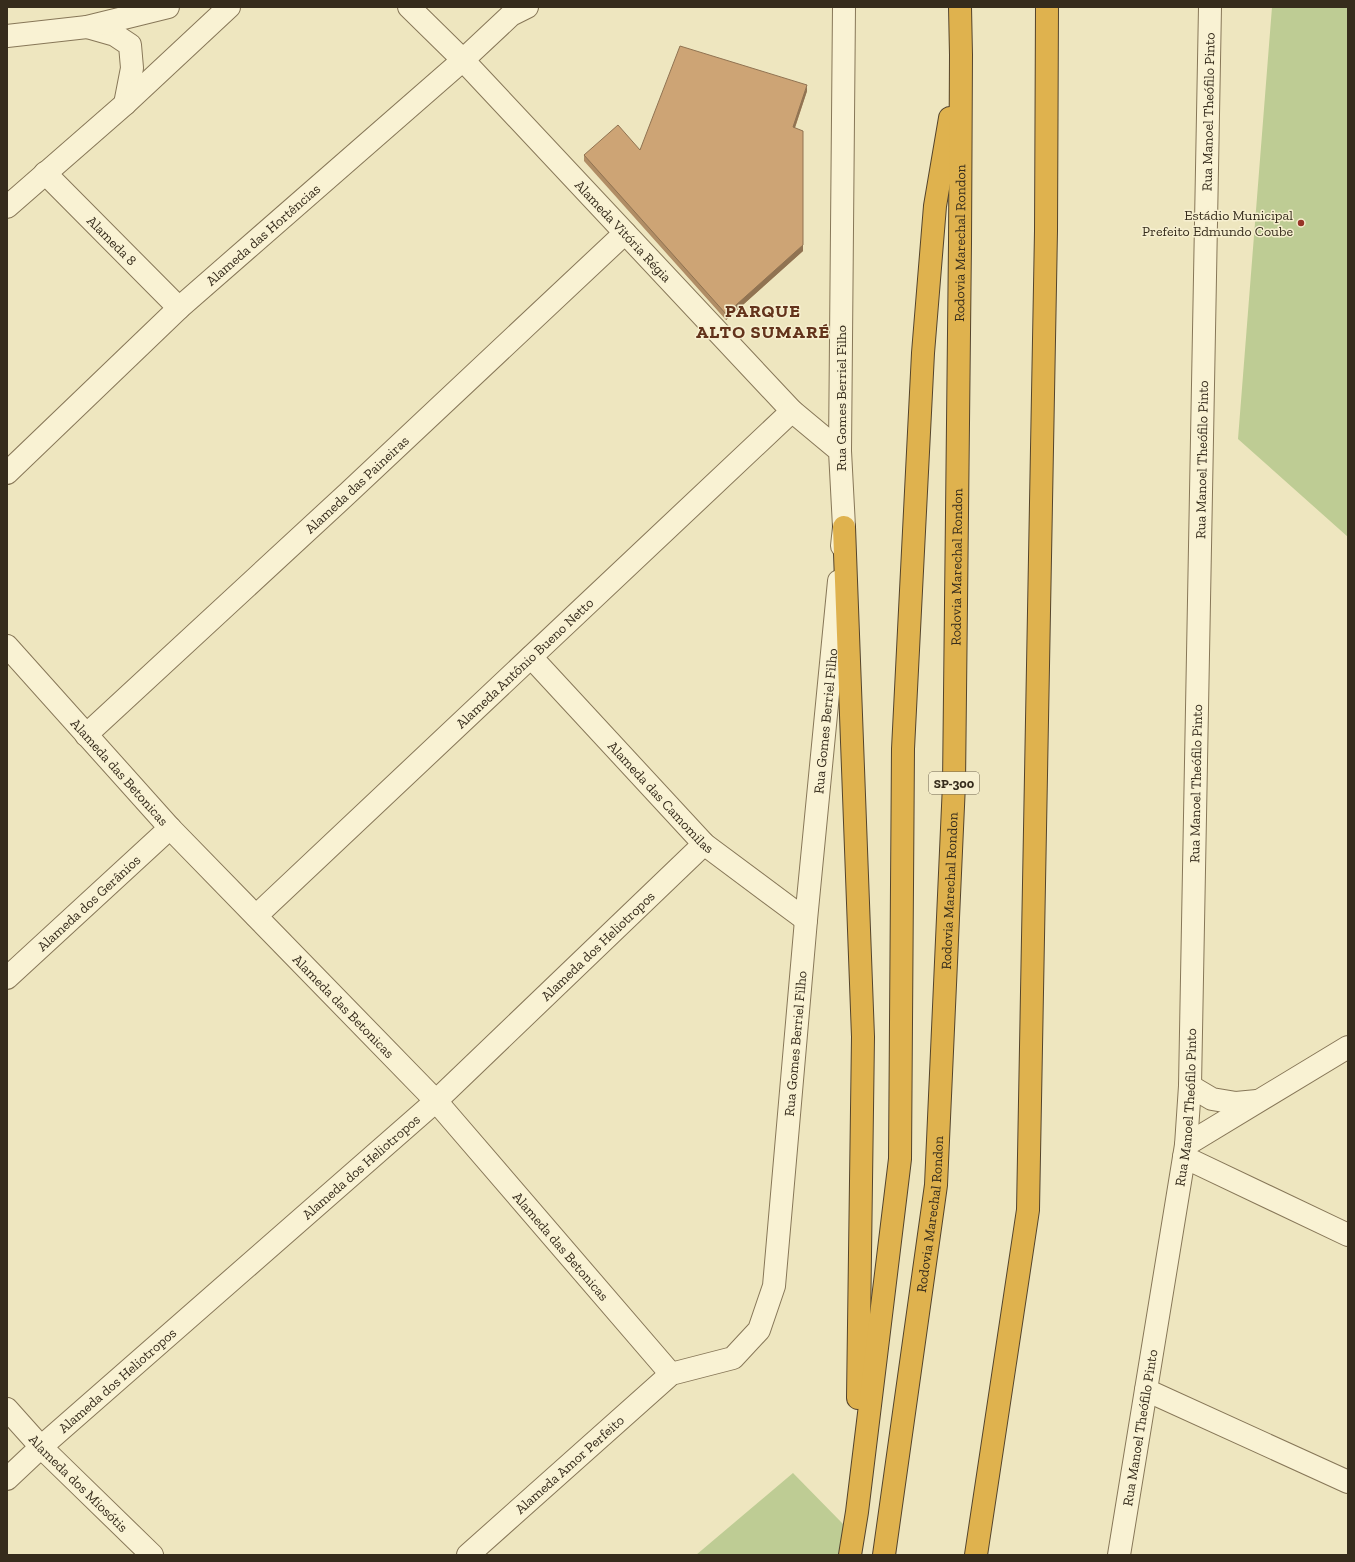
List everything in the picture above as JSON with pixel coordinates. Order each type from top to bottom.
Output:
[{"type":"highway","name":"Rodovia Marechal Rondon","points":[[884,1555],[936,1185],[954,784],[961,55],[960,7]]},
{"type":"highway","points":[[976,1555],[1028,1210],[1045,246],[1047,7]]},
{"type":"highway","points":[[850,1555],[857,1512],[900,1159],[903,749],[923,353],[935,206],[961,55]]},
{"type":"highway","points":[[844,527],[863,1037],[857,1512]]},
{"type":"street","points":[[7,36],[87,26],[168,7]]},
{"type":"street","points":[[7,207],[125,104],[229,7]]},
{"type":"street","name":"Alameda Vitória Régia","points":[[409,7],[463,60],[792,411],[840,452]]},
{"type":"street","name":"Alameda das Hortências","points":[[7,473],[179,308],[463,60],[511,15],[527,7]]},
{"type":"street","name":"Rua Gomes Berriel Filho","points":[[671,1374],[733,1358],[759,1330],[774,1286],[806,920],[844,527],[840,452],[844,7]]},
{"type":"street","name":"Rua Manoel Theófilo Pinto","points":[[1119,1555],[1185,1151],[1190,1086],[1210,7]]},
{"type":"street","points":[[87,26],[115,35],[130,45],[132,68],[125,104]]},
{"type":"street","name":"Alameda 8","points":[[45,173],[179,308]]},
{"type":"street","name":"Alameda das Paineiras","points":[[86,734],[342,499],[625,233]]},
{"type":"street","name":"Alameda Antônio Bueno Netto","points":[[256,916],[792,411]]},
{"type":"street","name":"Alameda das Betonicas","points":[[7,646],[170,828],[436,1101],[671,1374]]},
{"type":"street","name":"Alameda das Camomilas","points":[[531,657],[704,844],[806,920]]},
{"type":"street","name":"Alameda dos Gerânios","points":[[7,978],[170,828]]},
{"type":"street","name":"Alameda dos Heliotropos","points":[[7,1479],[41,1446],[436,1101],[704,844]]},
{"type":"street","points":[[1348,1047],[1260,1100],[1185,1151],[1348,1235]]},
{"type":"street","points":[[1190,1086],[1212,1099],[1236,1103],[1260,1100]]},
{"type":"street","name":"Alameda Amor Perfeito","points":[[468,1555],[671,1374]]},
{"type":"street","points":[[1146,1390],[1348,1482]]},
{"type":"street","name":"Alameda dos Miosótis","points":[[7,1409],[41,1446],[152,1555]]},
{"type":"green space","name":"Estádio Municipal Prefeito Edmundo Coube","points":[[1272,7],[1348,7],[1348,537],[1238,439]]},
{"type":"green space","points":[[793,1473],[844,1525],[838,1555],[696,1555]]},
{"type":"building","points":[[680,46],[807,85],[793,127],[803,131],[803,245],[726,314],[584,155],[618,125],[640,150]]},
{"type":"place","name":"Estádio Municipal Prefeito Edmundo Coube","points":[[1301,223]]},
{"type":"district","name":"PARQUE ALTO SUMARÉ","points":[[763,321]]}]
